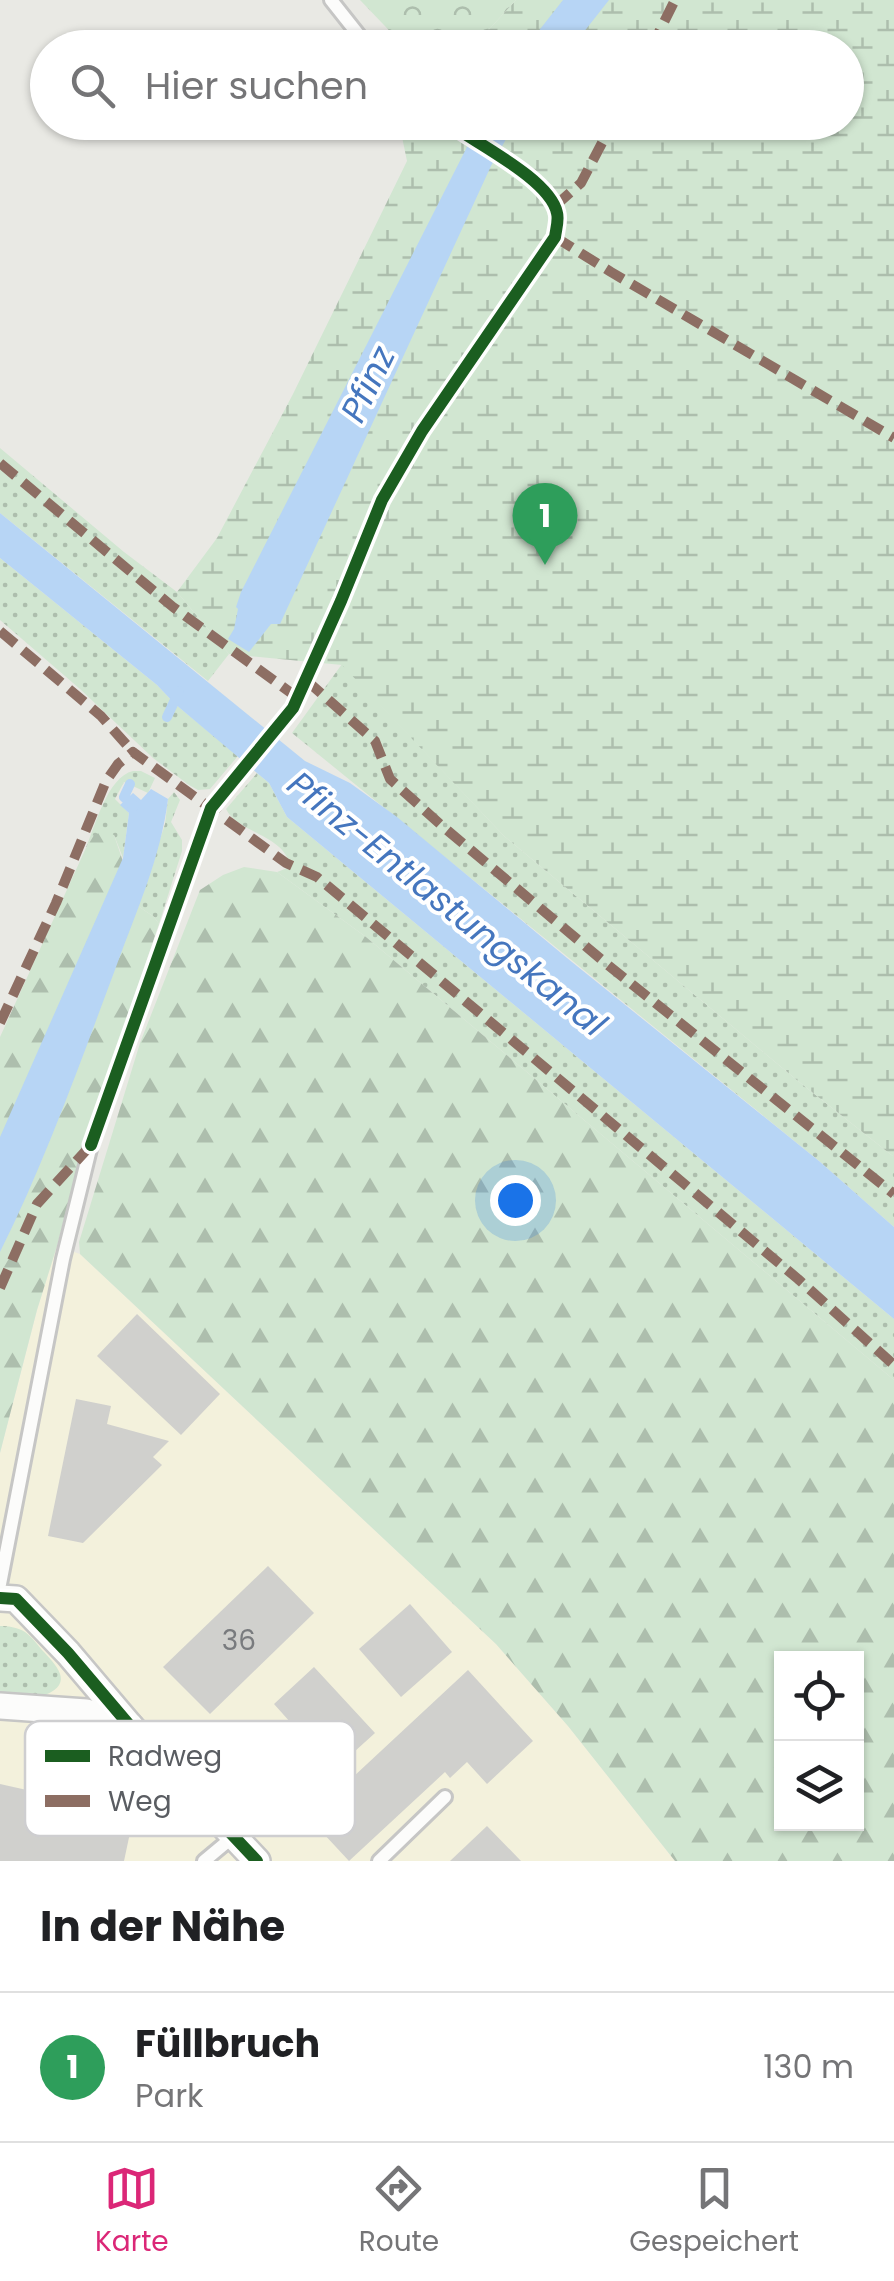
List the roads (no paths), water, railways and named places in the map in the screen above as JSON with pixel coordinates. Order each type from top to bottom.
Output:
[{"type":"street","points":[[0,1598],[16,1599],[126,1721]]},
{"type":"street","points":[[6,1707],[86,1712],[114,1721]]},
{"type":"street","points":[[234,1836],[258,1861]]},
{"type":"lane","points":[[330,0],[354,30]]},
{"type":"lane","points":[[0,1584],[63,1259],[91,1145],[210,808],[293,708],[382,500],[422,431],[555,236],[558,215],[549,194],[473,140]]},
{"type":"lane","points":[[379,1861],[445,1798]]},
{"type":"lane","points":[[204,1861],[234,1836]]},
{"type":"water","points":[[563,0],[609,0],[585,30],[539,30]]},
{"type":"water","name":"Pfinz","points":[[469,140],[506,140],[280,624],[271,624],[249,652],[228,639],[234,629],[241,592]]},
{"type":"water","name":"Pfinz-Entlastungskanal","points":[[0,513],[305,761],[350,783],[397,817],[819,1161],[894,1227],[894,1319],[287,817],[269,783],[157,685],[0,558]]},
{"type":"water","points":[[151,789],[168,799],[154,863],[62,1111],[0,1252],[0,1137],[123,858],[129,813],[120,805],[133,793],[141,800]]},
{"type":"waterway","points":[[167,717],[179,691]]},
{"type":"waterway","points":[[130,784],[124,797],[134,806]]},
{"type":"place","name":"Füllbruch","points":[[545,565]]}]
